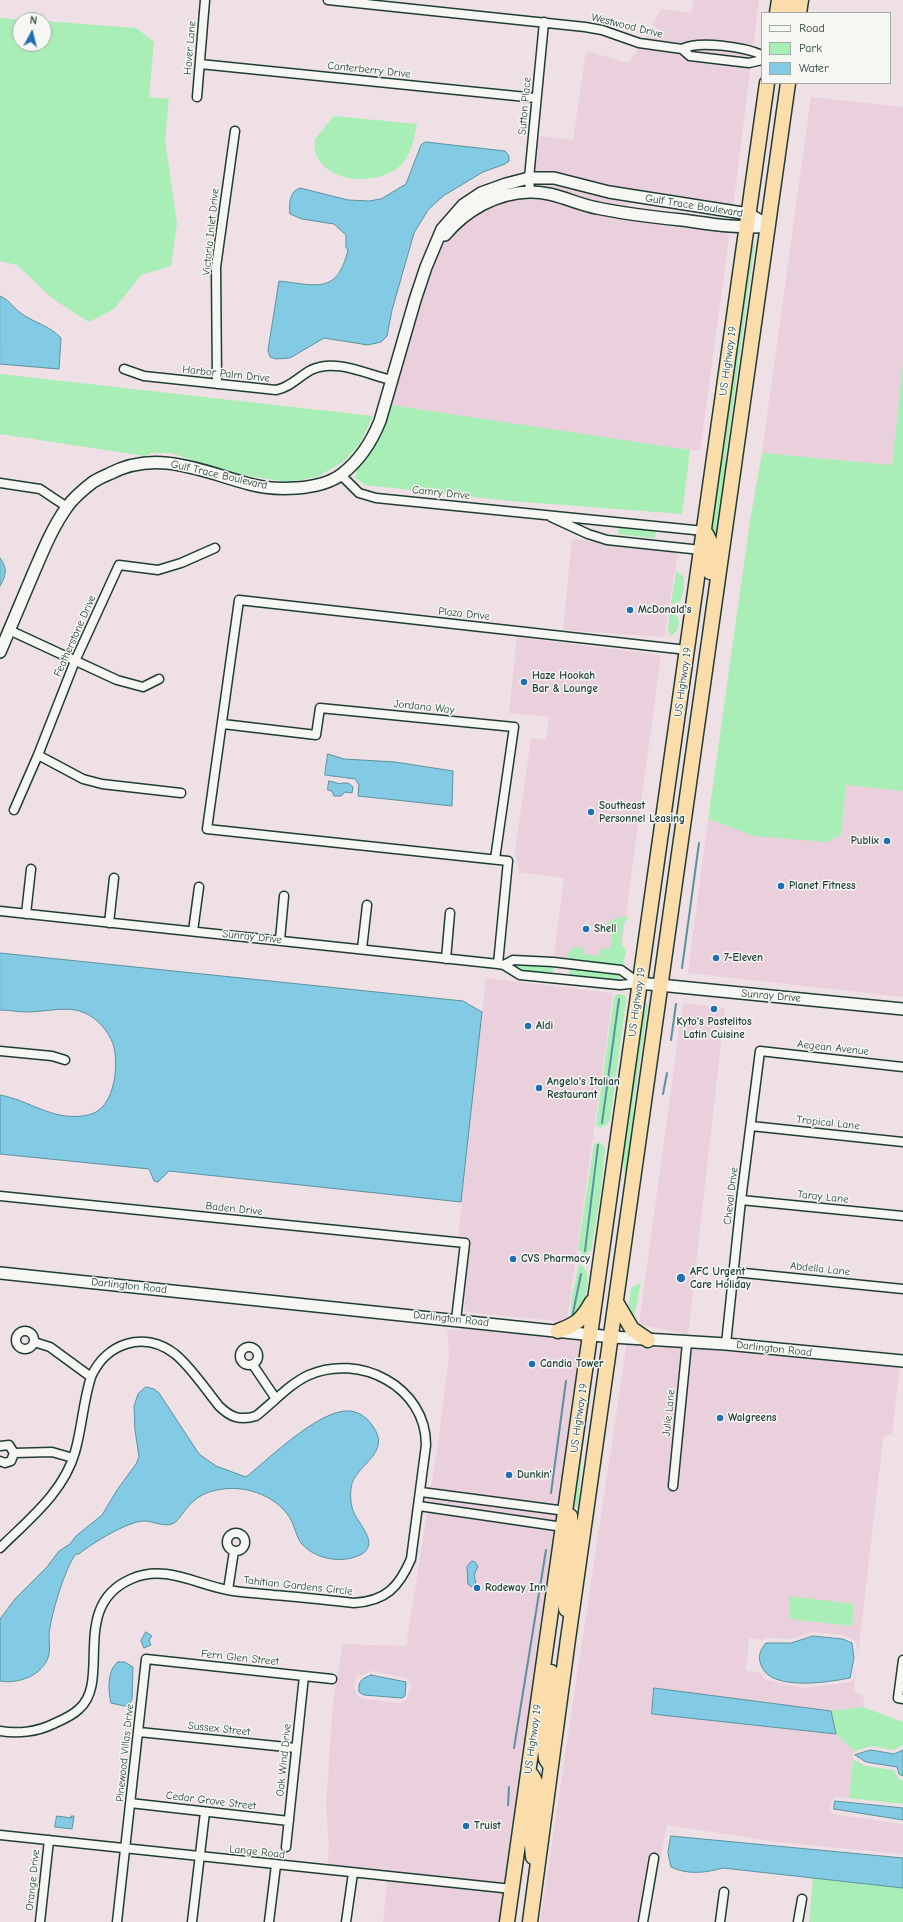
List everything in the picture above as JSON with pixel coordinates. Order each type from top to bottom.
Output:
[{"type":"highway","points":[[777,12],[778,0]]},
{"type":"highway","points":[[788,12],[790,0]]},
{"type":"highway","points":[[799,12],[801,0]]},
{"type":"highway","name":"US Highway 19","points":[[508,1922],[546,1640],[566,1511],[639,982],[767,84]]},
{"type":"highway","name":"US Highway 19","points":[[530,1922],[568,1639],[612,1337],[788,84]]},
{"type":"highway","points":[[703,687],[698,652],[712,551],[710,538],[704,531]]},
{"type":"highway","points":[[558,1331],[572,1326],[584,1316],[596,1295]]},
{"type":"highway","points":[[616,1302],[632,1328],[648,1340]]},
{"type":"highway","points":[[566,1511],[571,1517],[572,1536],[565,1585],[568,1639]]},
{"type":"highway","points":[[546,1640],[554,1654],[544,1751],[551,1767]]},
{"type":"highway","points":[[529,1772],[534,1777],[537,1788],[532,1839],[536,1884]]},
{"type":"street","name":"Haver Lane","points":[[196,97],[205,0]]},
{"type":"street","name":"Westwood Drive","points":[[328,0],[544,22],[595,29],[639,43],[682,49],[698,45],[750,50],[761,55]]},
{"type":"street","name":"Sutton Place","points":[[530,192],[529,178],[544,22]]},
{"type":"street","name":"Westwood Drive","points":[[682,49],[690,56],[749,62],[761,60]]},
{"type":"street","name":"Canterberry Drive","points":[[200,64],[536,98]]},
{"type":"street","name":"Victoria Inlet Drive","points":[[217,384],[216,267],[235,131]]},
{"type":"street","name":"Gulf Trace Boulevard","points":[[0,652],[50,534],[67,507],[94,481],[122,467],[163,462],[197,468],[250,484],[273,487],[301,488],[320,484],[341,475],[364,452],[373,439],[380,421],[417,293],[442,229],[463,206],[481,193],[529,178],[554,178],[609,192],[749,214],[769,226]]},
{"type":"street","name":"Gulf Trace Boulevard","points":[[434,247],[451,228],[467,214],[487,202],[505,196],[530,192],[551,195],[596,208],[626,213],[747,228],[769,226]]},
{"type":"street","points":[[626,213],[630,207],[642,202],[665,202]]},
{"type":"street","name":"Harbor Palm Drive","points":[[124,369],[144,376],[276,390],[292,384],[310,370],[331,365],[391,380]]},
{"type":"street","name":"Camry Drive","points":[[341,475],[355,491],[363,496],[704,531]]},
{"type":"street","points":[[0,483],[40,489],[67,507]]},
{"type":"street","name":"Camry Drive","points":[[546,515],[588,534],[607,540],[701,550]]},
{"type":"street","name":"Featherstone Drive","points":[[14,810],[38,756],[75,661],[119,565],[158,570],[181,563],[215,548]]},
{"type":"street","name":"Plaza Drive","points":[[223,724],[239,600],[687,650]]},
{"type":"street","points":[[10,630],[117,680],[143,687],[159,679]]},
{"type":"street","name":"Jordana Way","points":[[223,724],[316,735],[320,708],[514,727],[495,860]]},
{"type":"street","points":[[223,724],[207,830],[508,861],[501,965]]},
{"type":"street","points":[[38,756],[83,778],[102,784],[181,793]]},
{"type":"street","points":[[26,914],[31,869]]},
{"type":"street","points":[[109,923],[114,878]]},
{"type":"street","points":[[193,931],[199,887]]},
{"type":"street","points":[[280,940],[284,896]]},
{"type":"street","points":[[362,949],[367,905]]},
{"type":"street","name":"Sunray Drive","points":[[0,911],[501,965],[520,975],[620,985],[639,982],[903,1009]]},
{"type":"street","points":[[446,959],[450,913]]},
{"type":"street","name":"Sunray Drive","points":[[501,965],[513,960],[622,970],[639,982]]},
{"type":"street","points":[[0,1050],[52,1056],[65,1060]]},
{"type":"street","name":"Aegean Avenue","points":[[760,1051],[903,1066]]},
{"type":"street","name":"Cheval Drive","points":[[726,1344],[741,1200],[760,1051]]},
{"type":"street","name":"Tropical Lane","points":[[751,1126],[903,1142]]},
{"type":"street","name":"Baden Drive","points":[[0,1196],[465,1243],[456,1320]]},
{"type":"street","name":"Taray Lane","points":[[741,1200],[903,1216]]},
{"type":"street","name":"Darlington Road","points":[[0,1272],[612,1337],[687,1343],[726,1344],[903,1361]]},
{"type":"street","name":"Abdella Lane","points":[[734,1272],[903,1289]]},
{"type":"street","points":[[34,1342],[50,1347],[90,1377]]},
{"type":"street","name":"Tahitian Gardens Circle","points":[[0,1548],[58,1487],[73,1458],[90,1377],[99,1362],[115,1348],[130,1342],[146,1342],[168,1350],[179,1358],[219,1406],[232,1416],[244,1418],[256,1416],[308,1375],[333,1368],[367,1371],[389,1380],[411,1400],[420,1415],[424,1428],[426,1444],[421,1492],[411,1559],[404,1577],[393,1589],[379,1598],[354,1603],[228,1590],[165,1573],[140,1576],[126,1581],[112,1593],[98,1614],[94,1637],[92,1683],[87,1698],[80,1709],[62,1720],[38,1730],[13,1732],[0,1731]]},
{"type":"street","name":"Julie Lane","points":[[673,1486],[687,1343]]},
{"type":"street","points":[[253,1364],[276,1399]]},
{"type":"street","points":[[0,1446],[9,1445],[14,1453]]},
{"type":"street","points":[[14,1453],[52,1452],[73,1458]]},
{"type":"street","points":[[0,1461],[5,1463],[11,1461],[14,1453]]},
{"type":"street","points":[[421,1492],[566,1511]]},
{"type":"street","points":[[438,1508],[439,1494]]},
{"type":"street","points":[[419,1506],[563,1527]]},
{"type":"street","name":"Tahitian Gardens Circle","points":[[228,1590],[234,1551]]},
{"type":"street","name":"Fern Glen Street","points":[[146,1660],[332,1679]]},
{"type":"street","name":"Pinewood Villas Drive","points":[[117,1922],[146,1660]]},
{"type":"street","points":[[901,1698],[903,1660]]},
{"type":"street","name":"Oak Wind Drive","points":[[286,1847],[304,1676]]},
{"type":"street","name":"Sussex Street","points":[[139,1732],[296,1748]]},
{"type":"street","name":"Cedar Grove Street","points":[[130,1803],[289,1821]]},
{"type":"street","points":[[192,1922],[205,1812]]},
{"type":"street","name":"Lange Road","points":[[0,1835],[512,1890]]},
{"type":"street","name":"Orange Drive","points":[[40,1922],[49,1840]]},
{"type":"street","points":[[643,1922],[654,1858]]},
{"type":"street","points":[[269,1922],[276,1864]]},
{"type":"street","points":[[346,1922],[353,1873]]},
{"type":"street","points":[[720,1922],[724,1892]]},
{"type":"street","points":[[798,1922],[802,1899]]},
{"type":"shaded area","points":[[694,0],[759,0],[733,207],[531,174],[537,136],[573,140],[586,51],[628,63],[646,38],[661,9],[691,13]]},
{"type":"shaded area","points":[[811,97],[903,107],[903,363],[892,465],[762,453]]},
{"type":"shaded area","points":[[530,182],[553,183],[633,201],[624,208],[596,204],[552,191],[505,190],[529,185]]},
{"type":"shaded area","points":[[530,196],[730,231],[700,451],[593,437],[387,404],[419,301],[438,250],[469,217],[489,206],[506,200]]},
{"type":"shaded area","points":[[572,539],[678,550],[664,637],[563,630]]},
{"type":"shaded area","points":[[517,637],[661,655],[619,965],[554,956],[564,878],[519,872],[515,851],[531,738],[546,740],[549,717],[509,713]]},
{"type":"shaded area","points":[[846,785],[903,791],[903,997],[688,973],[708,820],[841,835]]},
{"type":"shaded area","points":[[486,978],[613,993],[567,1322],[464,1312],[470,1240],[458,1238]]},
{"type":"shaded area","points":[[683,1003],[725,1008],[688,1335],[639,1324]]},
{"type":"shaded area","points":[[462,1325],[584,1338],[578,1388],[499,1922],[383,1922],[388,1872],[327,1868],[329,1845],[326,1807],[333,1702],[343,1644],[406,1646],[438,1444],[449,1355],[447,1329],[462,1331]],"holes":[[[371,1671],[407,1678],[411,1686],[407,1699],[401,1703],[364,1699],[357,1696],[354,1685],[357,1677]]]},
{"type":"shaded area","points":[[627,1342],[726,1349],[900,1365],[892,1435],[887,1435],[883,1439],[858,1654],[856,1642],[853,1639],[843,1635],[813,1632],[790,1639],[766,1638],[764,1640],[749,1638],[746,1671],[759,1672],[766,1680],[805,1688],[851,1682],[854,1679],[856,1671],[854,1688],[856,1693],[864,1696],[863,1707],[831,1711],[655,1688],[652,1714],[836,1734],[854,1751],[849,1798],[836,1797],[832,1800],[830,1809],[833,1814],[903,1824],[903,1854],[777,1842],[667,1825],[658,1870],[642,1922],[540,1922]],"holes":[[[854,1604],[852,1626],[791,1619]]]},
{"type":"green space","points":[[0,18],[12,19],[12,52],[52,52],[52,22],[136,28],[154,42],[149,97],[169,99],[165,140],[177,223],[171,266],[141,275],[114,309],[89,322],[53,299],[17,265],[0,261]]},
{"type":"green space","points":[[334,116],[417,124],[408,155],[402,164],[393,171],[369,179],[343,177],[332,172],[322,164],[316,154],[315,139]]},
{"type":"green space","points":[[755,243],[726,456],[727,473],[717,546],[711,533],[751,249]]},
{"type":"green space","points":[[903,363],[903,791],[846,785],[841,835],[827,842],[753,836],[715,821],[708,820],[750,521],[762,453],[892,465]]},
{"type":"green space","points":[[0,374],[373,416],[359,445],[344,461],[317,477],[289,482],[235,474],[171,453],[152,453],[145,456],[0,434]]},
{"type":"green space","points":[[391,405],[690,450],[682,514],[511,501],[365,485],[355,478],[357,469],[381,437]]},
{"type":"green space","points":[[619,526],[656,530],[655,538],[618,534]]},
{"type":"green space","points":[[676,571],[684,577],[684,590],[680,602],[671,604]]},
{"type":"green space","points":[[670,611],[677,616],[679,623],[677,630],[671,636],[668,631]]},
{"type":"green space","points":[[621,917],[629,917],[623,924],[621,944],[626,950],[623,965],[570,959],[567,956],[568,952],[575,947],[584,948],[584,954],[599,956],[601,948],[610,949],[613,927],[607,926],[606,923]]},
{"type":"green space","points":[[513,963],[550,965],[553,967],[553,971],[545,974],[526,972],[511,966]]},
{"type":"green space","points":[[575,967],[619,975],[620,979],[618,981],[571,976],[569,973],[570,969]]},
{"type":"green space","points":[[618,994],[625,995],[626,1001],[610,1120],[606,1125],[600,1128],[596,1125],[614,997]]},
{"type":"green space","points":[[647,1003],[648,1005],[633,1109],[635,1129],[626,1189],[623,1157],[643,1017]]},
{"type":"green space","points":[[599,1142],[604,1145],[605,1150],[600,1197],[591,1250],[583,1257],[582,1253],[578,1249],[594,1144]]},
{"type":"green space","points":[[579,1264],[584,1267],[586,1272],[587,1291],[583,1310],[571,1318],[572,1296]]},
{"type":"green space","points":[[641,1282],[633,1323],[628,1311],[631,1288]]},
{"type":"green space","points":[[580,1451],[582,1451],[578,1507],[572,1507]]},
{"type":"green space","points":[[789,1596],[854,1604],[852,1626],[790,1619]]},
{"type":"green space","points":[[863,1707],[903,1722],[903,1745],[894,1750],[872,1746],[854,1751],[836,1734],[831,1711]]},
{"type":"green space","points":[[853,1759],[865,1766],[894,1770],[898,1778],[903,1781],[903,1804],[849,1798]]},
{"type":"green space","points":[[813,1878],[903,1888],[903,1922],[809,1922]]},
{"type":"water","points":[[426,142],[505,151],[509,156],[509,161],[505,164],[483,172],[443,196],[428,210],[414,233],[392,310],[387,336],[381,342],[368,345],[324,338],[290,358],[276,359],[270,357],[268,350],[279,281],[315,285],[324,284],[331,281],[338,274],[348,250],[346,247],[346,235],[334,224],[302,219],[290,214],[290,199],[294,192],[300,188],[348,200],[369,201],[381,199],[406,184],[421,145]]},
{"type":"water","points":[[0,296],[7,300],[22,314],[52,330],[61,338],[59,369],[0,364]]},
{"type":"water","points":[[0,558],[3,562],[5,572],[4,579],[0,586]]},
{"type":"water","points":[[328,754],[344,759],[395,762],[453,771],[452,806],[358,796],[359,785],[355,779],[325,775]]},
{"type":"water","points":[[329,781],[341,784],[348,783],[353,787],[352,793],[345,792],[341,796],[334,796],[332,791],[328,790]]},
{"type":"water","points":[[0,953],[463,1001],[482,1012],[461,1202],[169,1171],[158,1182],[154,1181],[149,1169],[0,1154],[0,1095],[60,1115],[82,1116],[91,1114],[99,1110],[109,1097],[114,1080],[116,1061],[113,1044],[109,1035],[98,1022],[85,1013],[71,1009],[27,1012],[0,1010]]},
{"type":"water","points":[[146,1387],[154,1389],[159,1393],[199,1454],[216,1466],[246,1477],[298,1434],[329,1415],[343,1411],[355,1412],[365,1417],[378,1435],[378,1444],[376,1451],[354,1480],[351,1488],[351,1504],[354,1513],[368,1537],[368,1548],[363,1553],[348,1559],[334,1559],[320,1556],[307,1549],[302,1544],[290,1518],[284,1510],[266,1497],[256,1492],[235,1488],[208,1492],[193,1502],[172,1524],[165,1525],[147,1521],[137,1522],[110,1534],[79,1554],[76,1554],[67,1570],[55,1605],[50,1627],[47,1660],[39,1671],[27,1678],[7,1682],[0,1681],[0,1619],[15,1599],[47,1567],[59,1551],[70,1544],[76,1536],[102,1515],[117,1490],[136,1464],[139,1457],[135,1430],[134,1406],[138,1394]]},
{"type":"water","points":[[472,1561],[478,1566],[474,1575],[476,1583],[472,1587],[468,1584],[467,1567]]},
{"type":"water","points":[[146,1632],[152,1636],[149,1640],[151,1645],[144,1648],[141,1641]]},
{"type":"water","points":[[813,1636],[843,1639],[852,1643],[854,1658],[850,1678],[815,1683],[788,1682],[776,1679],[767,1673],[761,1665],[759,1659],[761,1650],[766,1643],[791,1643]]},
{"type":"water","points":[[118,1662],[125,1662],[133,1667],[132,1699],[129,1705],[124,1706],[111,1703],[110,1698],[110,1675],[114,1665]]},
{"type":"water","points":[[371,1675],[406,1682],[405,1696],[402,1698],[364,1695],[359,1692],[359,1685],[361,1681]]},
{"type":"water","points":[[654,1688],[831,1711],[836,1734],[652,1714]]},
{"type":"water","points":[[871,1750],[894,1754],[903,1750],[903,1776],[899,1774],[897,1767],[866,1762],[855,1755]]},
{"type":"water","points":[[835,1801],[903,1808],[903,1820],[834,1809]]},
{"type":"water","points":[[57,1816],[71,1818],[71,1816],[74,1816],[72,1829],[55,1827]]},
{"type":"water","points":[[671,1836],[903,1858],[903,1888],[723,1868],[703,1872],[677,1870],[671,1867],[668,1853]]},
{"type":"waterway","points":[[682,968],[699,843]]},
{"type":"waterway","points":[[602,1123],[619,999]]},
{"type":"waterway","points":[[671,1040],[676,1004]]},
{"type":"waterway","points":[[663,1094],[667,1073]]},
{"type":"waterway","points":[[585,1251],[598,1145]]},
{"type":"waterway","points":[[572,1318],[581,1274]]},
{"type":"waterway","points":[[551,1493],[566,1381]]},
{"type":"waterway","points":[[514,1748],[546,1550]]},
{"type":"waterway","points":[[508,1805],[509,1787]]},
{"type":"place","name":"McDonald's","points":[[630,610]]},
{"type":"place","name":"Haze Hookah Bar & Lounge","points":[[524,682]]},
{"type":"place","name":"Southeast Personnel Leasing","points":[[591,812]]},
{"type":"place","name":"Publix","points":[[887,841]]},
{"type":"place","name":"Planet Fitness","points":[[781,886]]},
{"type":"place","name":"Shell","points":[[586,929]]},
{"type":"place","name":"7-Eleven","points":[[716,958]]},
{"type":"place","name":"Kyto's Pastelitos Latin Cuisine","points":[[714,1009]]},
{"type":"place","name":"Aldi","points":[[528,1026]]},
{"type":"place","name":"Angelo's Italian Restaurant","points":[[539,1088]]},
{"type":"place","name":"CVS Pharmacy","points":[[513,1259]]},
{"type":"place","name":"AFC Urgent Care Holiday","points":[[681,1278]]},
{"type":"place","name":"Candia Tower","points":[[532,1364]]},
{"type":"place","name":"Walgreens","points":[[720,1418]]},
{"type":"place","name":"Dunkin'","points":[[509,1475]]},
{"type":"place","name":"Rodeway Inn","points":[[477,1588]]},
{"type":"place","name":"Truist","points":[[466,1826]]}]
